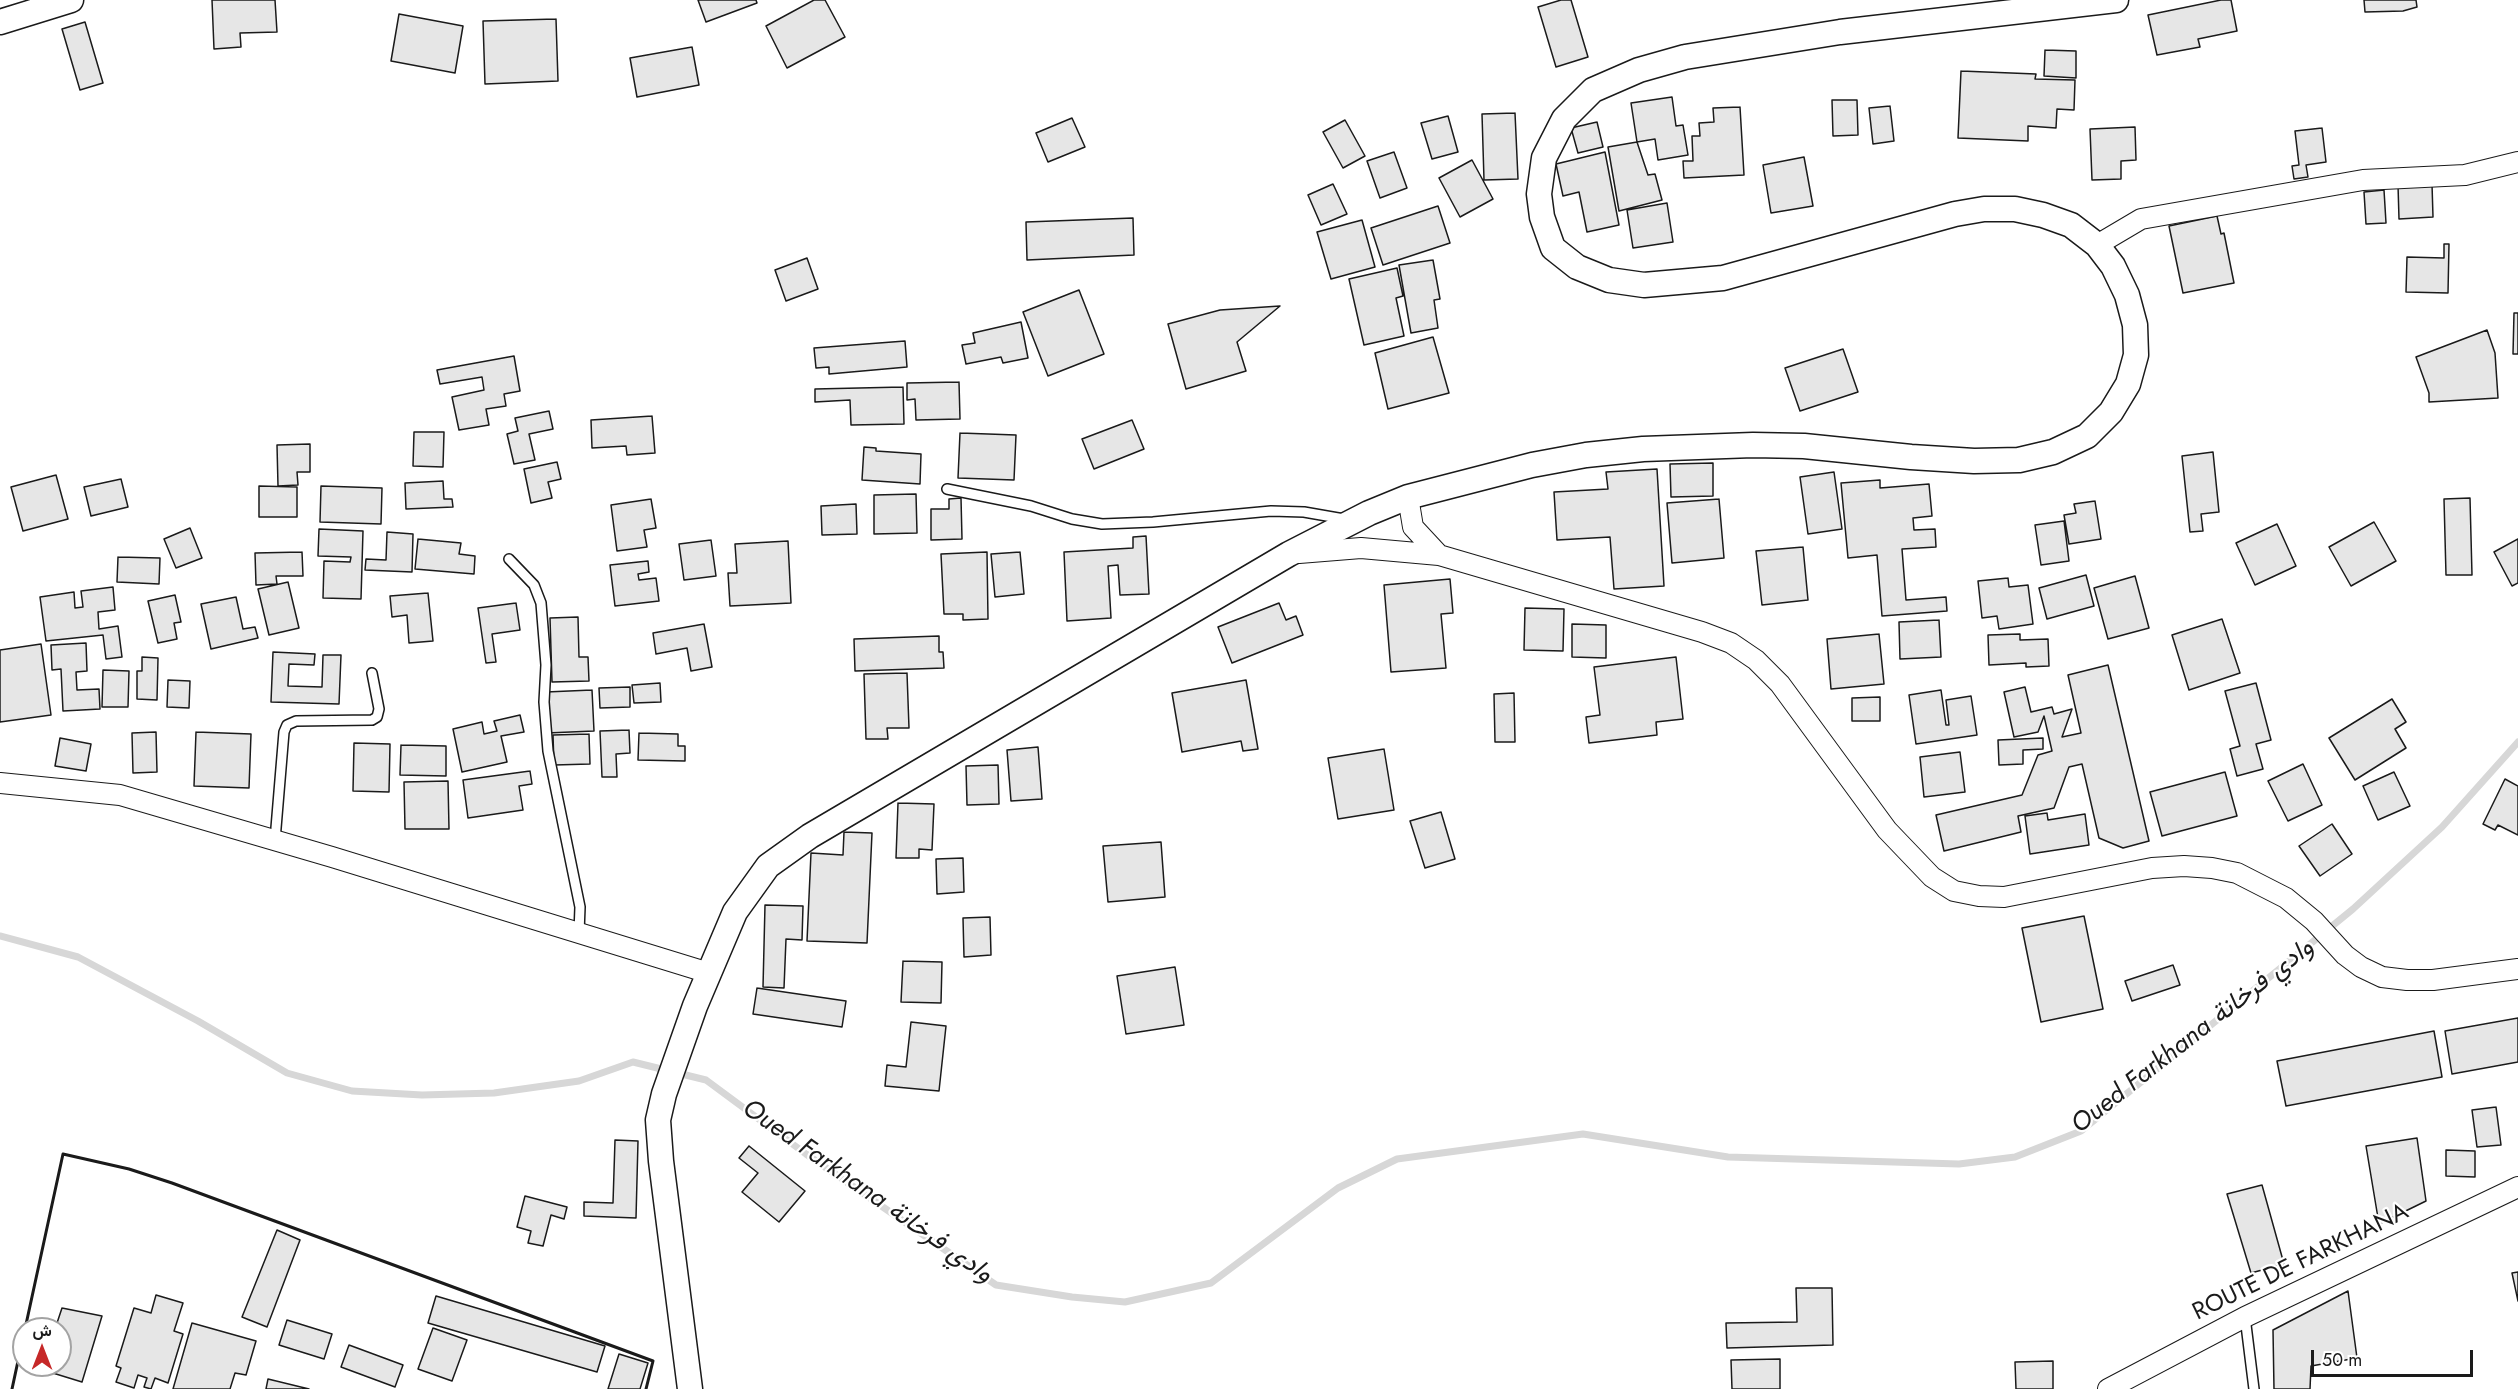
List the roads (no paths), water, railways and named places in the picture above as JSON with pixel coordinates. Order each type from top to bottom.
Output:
[{"type":"street","points":[[1,19],[71,0]]},
{"type":"street","points":[[690,1389],[661,1161],[658,1120],[664,1094],[695,1006],[735,912],[768,866],[810,836],[1289,554],[1408,496],[1532,465],[1586,455],[1643,449],[1753,445],[1804,446],[1974,461],[2019,460],[2053,452],[2087,436],[2111,412],[2128,384],[2136,355],[2135,325],[2127,295],[2113,266],[2097,245],[2072,225],[2043,214],[2015,209],[1984,209],[1955,214],[1723,278],[1679,284],[1644,285],[1609,280],[1598,276],[1577,267],[1553,248],[1542,217],[1539,194],[1544,158],[1564,118],[1593,90],[1640,70],[1685,57],[1840,32],[2116,0]]},
{"type":"street","points":[[2097,245],[2141,219],[2363,180],[2465,175],[2518,162]]},
{"type":"street","points":[[1408,496],[1413,527],[1439,555]]},
{"type":"street","points":[[1289,554],[1361,548],[1439,555],[1702,632],[1731,643],[1756,660],[1780,684],[1887,830],[1932,877],[1954,891],[1979,896],[2004,897],[2152,868],[2184,866],[2212,868],[2237,873],[2286,898],[2314,921],[2345,955],[2361,967],[2382,977],[2433,980],[2518,969]]},
{"type":"street","points":[[0,783],[120,795],[710,973]]},
{"type":"street","name":"ROUTE DE FARKHANA","points":[[2108,1389],[2132,1382],[2245,1317],[2518,1187]]},
{"type":"lane","points":[[947,489],[1031,506],[1072,519],[1102,524],[1153,522],[1271,511],[1304,512],[1355,521]]},
{"type":"lane","points":[[509,560],[534,585],[541,603],[546,665],[544,702],[548,751],[580,907],[579,933]]},
{"type":"lane","points":[[275,840],[284,732],[288,724],[296,721],[372,720],[377,717],[379,709],[372,673]]},
{"type":"lane","points":[[2245,1317],[2254,1389]]},
{"type":"waterway","name":"Oued Farkhana وادي فرخانة","points":[[0,936],[78,957],[198,1021],[287,1073],[352,1091],[422,1095],[494,1093],[579,1081],[633,1062],[706,1080],[806,1154],[996,1285],[1072,1297],[1125,1302],[1211,1283],[1338,1188],[1397,1159],[1583,1134],[1728,1157],[1959,1164],[2015,1157],[2081,1131],[2353,909],[2442,827],[2518,742]]}]
